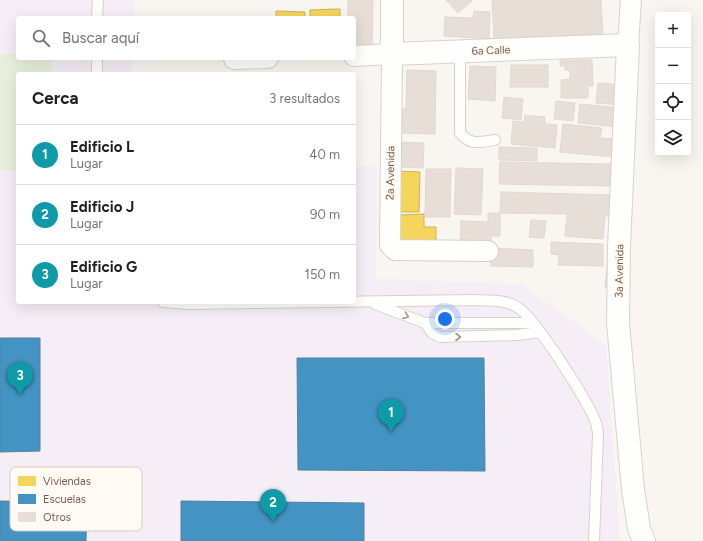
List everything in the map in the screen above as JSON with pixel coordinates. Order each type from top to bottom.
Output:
[{"type":"street","name":"2a Avenida","points":[[392,0],[390,245],[395,250],[488,251]]},
{"type":"street","name":"3a Avenida","points":[[631,0],[619,247],[618,323],[633,490],[639,529],[644,541]]},
{"type":"street","name":"6a Calle","points":[[356,56],[628,45]]},
{"type":"lane","points":[[97,16],[98,0]]},
{"type":"lane","points":[[460,52],[460,133],[466,140],[476,143],[495,140]]},
{"type":"lane","points":[[97,60],[97,72]]},
{"type":"lane","points":[[356,302],[473,300],[507,302],[519,308],[540,332],[576,387],[596,424],[598,435],[594,541]]},
{"type":"lane","points":[[370,302],[425,323],[533,323]]},
{"type":"lane","points":[[425,323],[432,333],[440,337],[517,335],[540,332]]},
{"type":"shaded area","points":[[0,0],[134,0],[134,16],[16,16],[16,60],[132,60],[131,72],[16,72],[16,304],[356,304],[356,166],[377,165],[376,279],[522,284],[606,346],[620,541],[0,541]]},
{"type":"green space","points":[[0,54],[16,54],[16,60],[52,60],[52,72],[16,72],[16,170],[0,170]]},
{"type":"building: Viviendas","points":[[340,9],[340,16],[310,16],[310,10]]},
{"type":"building: Viviendas","points":[[276,11],[305,12],[305,16],[276,16]]},
{"type":"building: Viviendas","points":[[395,171],[420,172],[419,212],[394,212]]},
{"type":"building: Viviendas","points":[[424,214],[424,227],[436,227],[436,241],[399,243],[398,215]]},
{"type":"building: Escuelas","points":[[0,338],[40,338],[40,451],[0,452]]},
{"type":"building: Escuelas","points":[[297,358],[484,358],[485,471],[298,470]]},
{"type":"building: Escuelas","points":[[0,501],[10,501],[10,531],[86,531],[86,541],[0,541]]},
{"type":"building: Escuelas","points":[[181,501],[364,503],[364,541],[181,541]]},
{"type":"building: Otros","points":[[348,0],[373,0],[372,51],[356,50],[356,16],[348,16]]},
{"type":"building: Otros","points":[[446,0],[473,0],[458,13]]},
{"type":"building: Otros","points":[[492,0],[601,0],[603,34],[494,39]]},
{"type":"building: Otros","points":[[474,11],[490,12],[489,39],[444,36],[445,17],[473,18]]},
{"type":"building: Otros","points":[[560,60],[592,60],[593,86],[588,86],[588,98],[561,98],[561,80],[570,79],[570,70],[565,70],[565,66],[560,66]]},
{"type":"building: Otros","points":[[511,65],[548,65],[548,87],[510,87]]},
{"type":"building: Otros","points":[[470,66],[496,67],[495,101],[468,99]]},
{"type":"building: Otros","points":[[407,70],[436,71],[435,134],[395,133],[395,110],[406,109]]},
{"type":"building: Otros","points":[[598,83],[622,85],[620,105],[596,103]]},
{"type":"building: Otros","points":[[504,97],[523,99],[521,120],[502,118]]},
{"type":"building: Otros","points":[[556,101],[575,103],[573,121],[554,119]]},
{"type":"building: Otros","points":[[580,104],[620,108],[618,127],[578,123]]},
{"type":"building: Otros","points":[[525,115],[545,117],[545,124],[557,125],[555,148],[511,144],[513,121],[524,122]]},
{"type":"building: Otros","points":[[563,124],[602,128],[600,138],[616,139],[614,157],[560,152]]},
{"type":"building: Otros","points":[[395,142],[424,143],[423,168],[395,167]]},
{"type":"building: Otros","points":[[499,147],[537,148],[537,161],[499,160]]},
{"type":"building: Otros","points":[[500,162],[611,164],[611,186],[499,184]]},
{"type":"building: Otros","points":[[456,168],[483,169],[481,215],[454,214]]},
{"type":"building: Otros","points":[[426,169],[451,169],[450,217],[425,217]]},
{"type":"building: Otros","points":[[501,192],[615,195],[614,215],[605,216],[603,239],[565,236],[567,214],[500,213]]},
{"type":"building: Otros","points":[[488,213],[500,213],[500,236],[491,236],[491,243],[460,249],[461,221],[488,222]]},
{"type":"building: Otros","points":[[531,220],[546,221],[544,238],[529,237]]},
{"type":"building: Otros","points":[[551,242],[603,244],[603,266],[558,265],[559,255],[551,254]]},
{"type":"building: Otros","points":[[491,248],[533,250],[533,267],[491,266]]},
{"type":"building: Otros","points":[[608,257],[613,288],[605,287]]},
{"type":"place","name":"Edificio G","points":[[20,395]]},
{"type":"place","name":"Edificio L","points":[[391,432]]},
{"type":"place","name":"Edificio J","points":[[273,522]]}]
